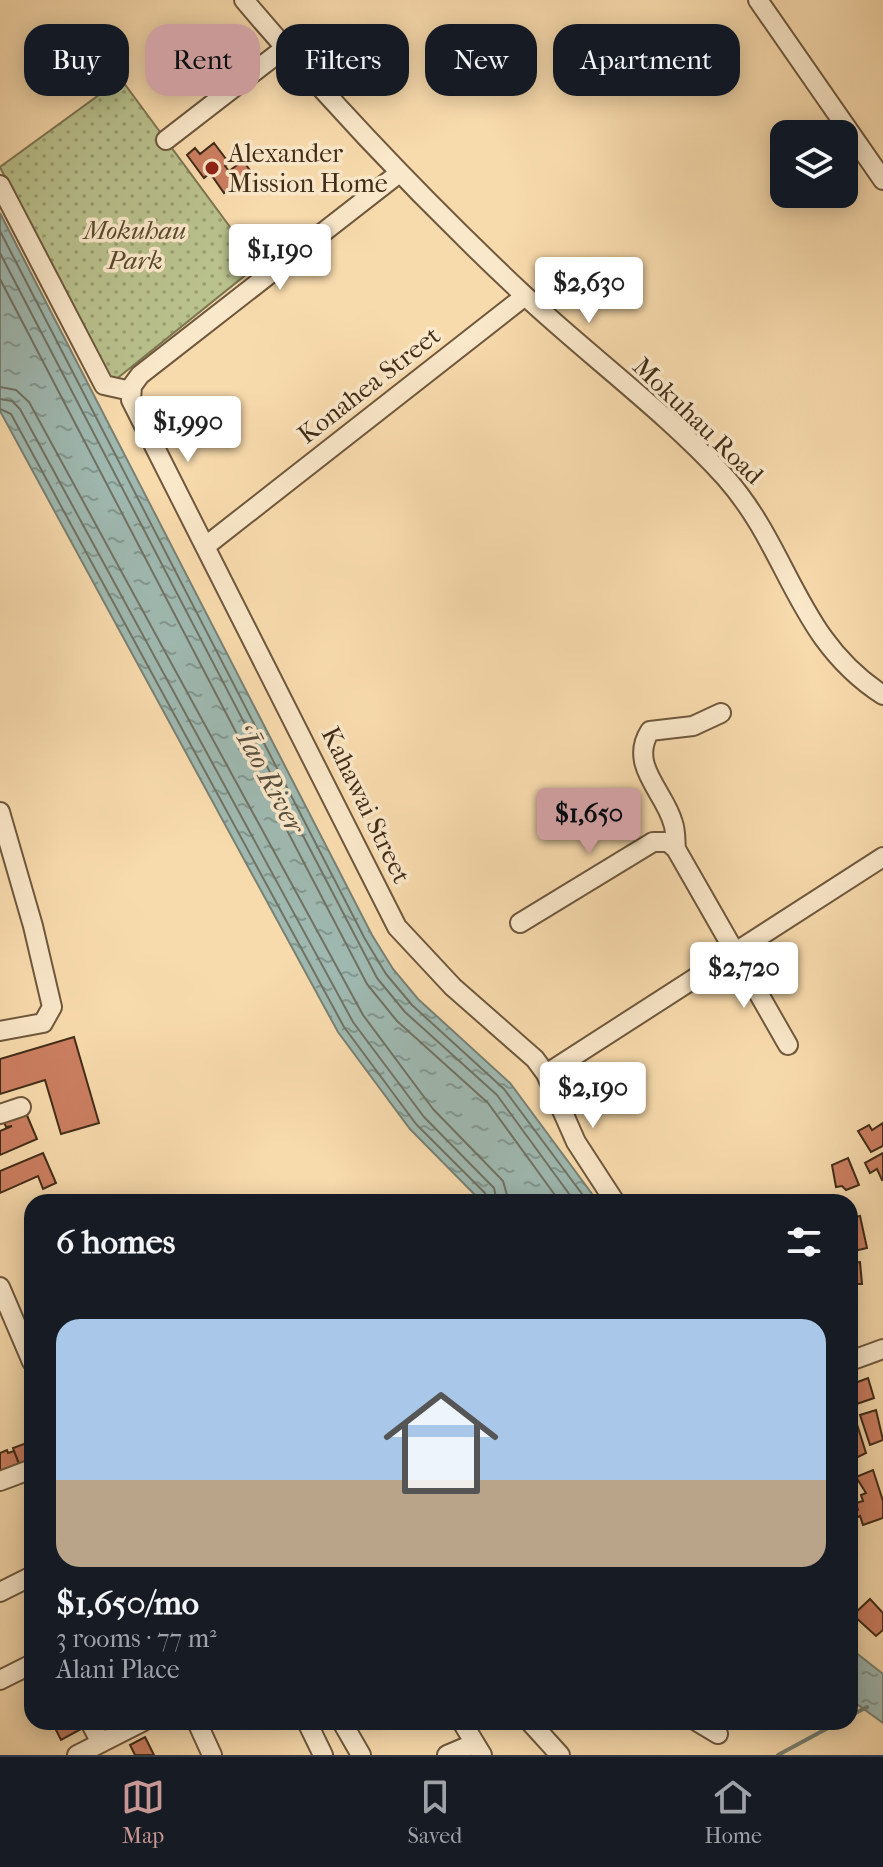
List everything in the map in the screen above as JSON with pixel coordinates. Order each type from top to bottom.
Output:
[{"type":"street","name":"Mokuhau Road","points":[[244,0],[276,37]]},
{"type":"street","points":[[758,0],[883,180]]},
{"type":"street","points":[[166,140],[276,55]]},
{"type":"street","name":"Mokuhau Road","points":[[328,96],[398,174],[525,296],[724,476],[768,535],[818,635],[846,667],[883,695]]},
{"type":"street","points":[[0,185],[104,385],[131,390],[140,375],[398,174]]},
{"type":"street","name":"Konahea Street","points":[[207,545],[525,296]]},
{"type":"street","name":"Kahawai Street","points":[[131,390],[133,405],[207,545],[397,927],[434,968],[521,1045],[546,1074],[576,1142],[610,1194]]},
{"type":"street","points":[[721,713],[693,726],[650,731],[643,743],[645,767],[673,822],[671,845],[788,1045]]},
{"type":"street","points":[[0,812],[33,926],[52,1007],[43,1023],[0,1031]]},
{"type":"street","points":[[520,923],[653,842],[671,845]]},
{"type":"street","points":[[546,1074],[737,954],[883,857]]},
{"type":"street","points":[[0,1114],[21,1107]]},
{"type":"street","points":[[0,1287],[9,1332],[24,1352]]},
{"type":"street","points":[[858,1358],[883,1349]]},
{"type":"street","points":[[0,1481],[24,1472]]},
{"type":"street","points":[[0,1592],[24,1580]]},
{"type":"street","points":[[0,1680],[24,1668]]},
{"type":"street","points":[[94,1730],[101,1743]]},
{"type":"street","points":[[77,1755],[126,1730]]},
{"type":"street","points":[[201,1730],[212,1755]]},
{"type":"street","points":[[311,1730],[323,1755]]},
{"type":"street","points":[[347,1730],[361,1755]]},
{"type":"street","points":[[447,1755],[477,1749],[466,1730]]},
{"type":"street","points":[[537,1730],[560,1755]]},
{"type":"street","points":[[711,1730],[718,1734]]},
{"type":"green space","name":"Mokuhau Park","points":[[129,90],[258,265],[109,385],[0,167],[98,96],[129,96]]},
{"type":"water","name":"ʻĪao River","points":[[0,213],[372,935],[393,969],[418,999],[510,1083],[592,1194],[474,1194],[410,1129],[338,1032],[0,411]]},
{"type":"water","points":[[858,1654],[883,1674],[883,1723],[858,1705]]},
{"type":"building","name":"Alexander Mission Home","points":[[214,143],[229,163],[225,166],[229,171],[243,161],[252,173],[224,193],[210,173],[204,178],[187,155],[195,148],[200,154]]},
{"type":"building","points":[[74,1037],[99,1123],[61,1134],[45,1080],[0,1094],[0,1059]]},
{"type":"building","points":[[26,1113],[37,1139],[0,1155],[0,1131],[12,1126],[6,1127],[4,1122]]},
{"type":"building","points":[[883,1123],[883,1146],[871,1152],[858,1131],[869,1125],[872,1130]]},
{"type":"building","points":[[43,1153],[56,1183],[43,1189],[38,1176],[0,1193],[0,1171]]},
{"type":"building","points":[[883,1153],[882,1180],[877,1169],[870,1173],[865,1163]]},
{"type":"building","points":[[848,1158],[859,1185],[846,1190],[842,1186],[836,1187],[832,1165]]},
{"type":"building","points":[[858,1216],[867,1248],[858,1250]]},
{"type":"building","points":[[860,1262],[862,1284],[858,1284]]},
{"type":"building","points":[[868,1378],[874,1398],[858,1404],[858,1382]]},
{"type":"building","points":[[876,1410],[883,1440],[870,1445],[860,1415]]},
{"type":"building","points":[[858,1428],[866,1453],[858,1457]]},
{"type":"building","points":[[24,1444],[24,1464],[20,1466],[13,1448]]},
{"type":"building","points":[[7,1450],[8,1453],[14,1451],[20,1467],[0,1475],[0,1453]]},
{"type":"building","points":[[873,1470],[883,1501],[883,1518],[863,1525],[858,1517],[858,1502],[863,1501],[861,1495],[866,1493],[858,1476]]},
{"type":"building","points":[[870,1599],[883,1613],[883,1630],[876,1636],[858,1620],[858,1610]]},
{"type":"building","points":[[56,1730],[79,1730],[61,1740]]},
{"type":"building","points":[[145,1737],[154,1755],[135,1755],[130,1745]]},
{"type":"waterway","points":[[858,1712],[867,1707]]},
{"type":"waterway","points":[[778,1755],[824,1730]]},
{"type":"place","name":"Alexander Mission Home","points":[[212,168]]}]
